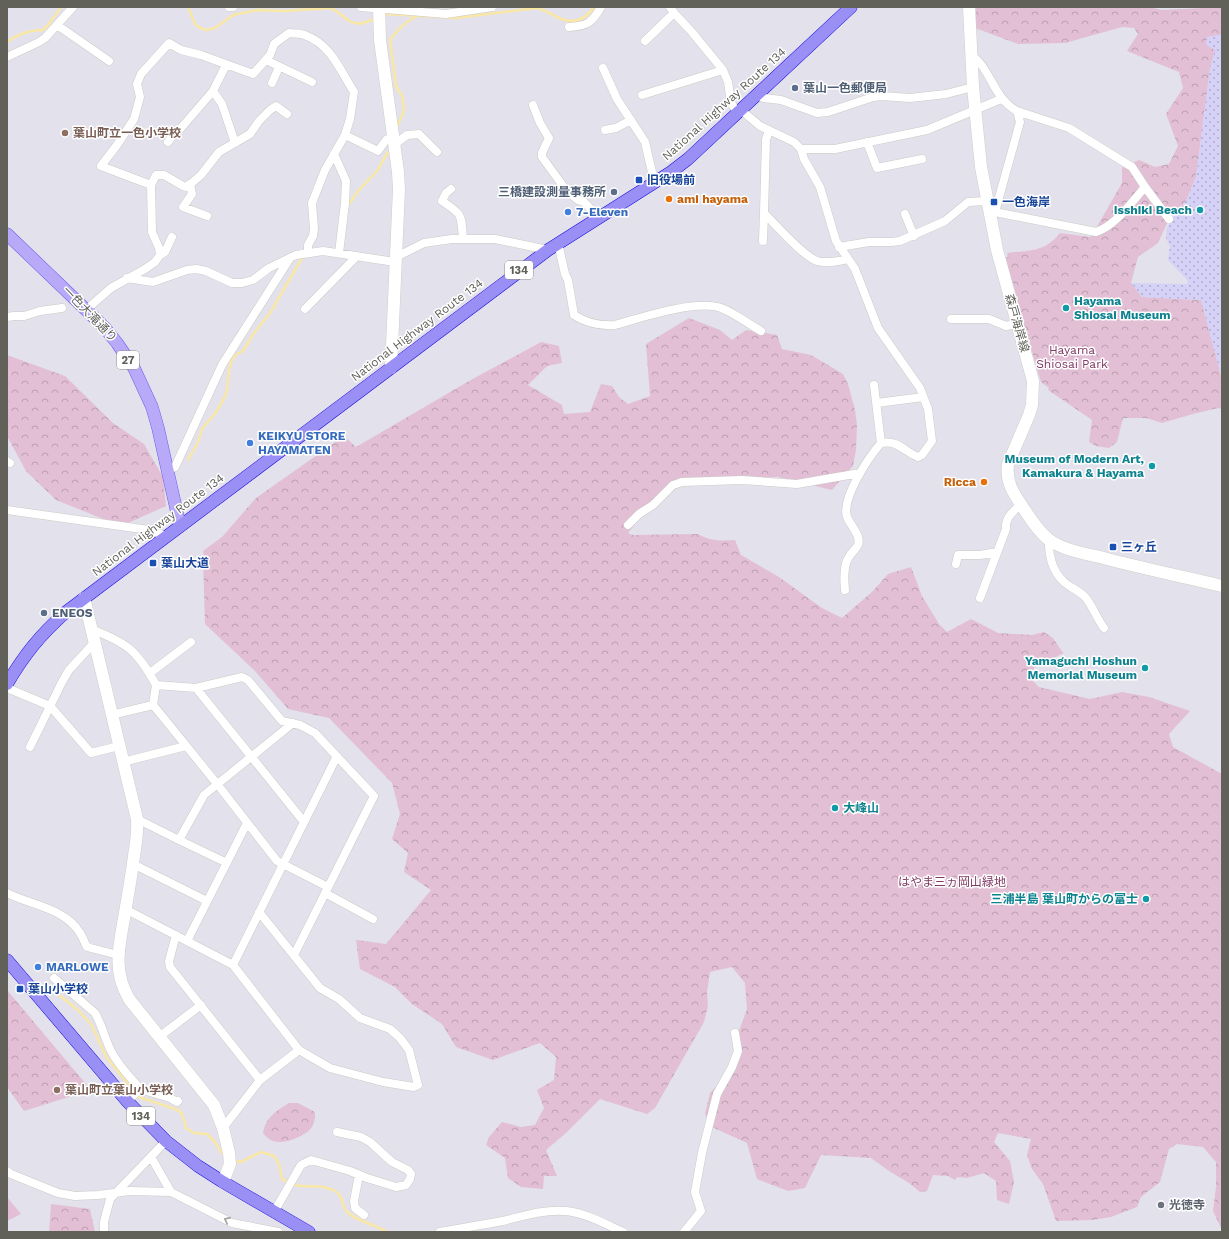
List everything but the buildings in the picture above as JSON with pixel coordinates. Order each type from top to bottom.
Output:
[{"type":"highway","name":"National Highway Route 134","points":[[7,684],[24,657],[39,638],[66,612],[548,250],[688,159],[851,7]]},
{"type":"highway","name":"134","points":[[7,960],[166,1141],[198,1166],[223,1182],[310,1232]]},
{"type":"main road","name":"一色大滝通り","points":[[7,234],[87,309],[118,343],[134,368],[144,388],[158,428],[180,526]]},
{"type":"street","points":[[7,57],[45,38],[73,7]]},
{"type":"street","points":[[361,7],[379,11],[410,9],[446,14],[492,7]]},
{"type":"street","points":[[569,27],[580,27],[589,24],[601,7]]},
{"type":"street","name":"森戸海岸線","points":[[969,7],[973,87],[981,168],[987,200],[993,212],[997,250],[1016,324],[1033,381],[1034,393],[1030,415],[1008,464],[1007,472],[1009,482],[1034,524],[1049,539],[1060,546],[1159,572],[1222,586]]},
{"type":"street","points":[[646,41],[672,10],[723,70],[728,82],[731,102],[739,111],[769,131],[794,142],[801,149],[804,159],[820,187],[836,241],[855,269],[878,328],[920,388],[928,409],[932,441],[922,455],[918,457],[895,443],[881,443],[870,456],[850,494],[846,511],[847,517],[859,539],[858,544],[846,563],[844,579],[845,590]]},
{"type":"street","points":[[379,11],[380,40],[394,140],[399,189],[391,368]]},
{"type":"street","points":[[57,25],[110,61]]},
{"type":"street","points":[[151,185],[101,166],[134,119],[140,97],[137,84],[141,74],[168,43],[181,50],[201,55],[253,74],[270,55],[274,44],[289,33],[306,35],[318,42],[334,59],[354,92],[353,104],[345,135],[325,170],[312,203],[314,229],[313,236],[308,246],[308,253]]},
{"type":"street","points":[[972,55],[978,60],[1001,99],[1010,107],[1017,111],[1069,128],[1132,166],[1145,187],[1169,219]]},
{"type":"street","points":[[266,60],[312,82]]},
{"type":"street","points":[[168,142],[174,133],[213,91],[226,65]]},
{"type":"street","points":[[272,83],[279,66]]},
{"type":"street","points":[[603,68],[618,99],[645,142],[652,172],[656,181]]},
{"type":"street","points":[[642,95],[723,70]]},
{"type":"street","points":[[756,95],[764,98],[781,100],[817,114],[828,112],[873,97],[882,96],[910,98],[946,94],[973,87]]},
{"type":"street","points":[[213,91],[222,104],[235,143]]},
{"type":"street","points":[[801,149],[834,149],[927,130],[1001,99]]},
{"type":"street","points":[[533,105],[540,123],[549,138],[542,153],[542,157],[566,190],[578,200],[584,202],[599,217]]},
{"type":"street","points":[[160,255],[159,248],[152,232],[151,185],[156,175],[164,175],[187,187],[201,175],[219,152],[250,134],[259,121],[270,110],[276,106],[287,114]]},
{"type":"street","points":[[1017,111],[1020,122],[1019,131],[993,212],[1096,232],[1116,219],[1145,187]]},
{"type":"street","points":[[605,130],[616,128],[630,120]]},
{"type":"street","points":[[763,241],[766,139],[769,131]]},
{"type":"street","points":[[345,135],[378,151],[386,140],[394,140],[407,135],[419,134],[437,152]]},
{"type":"street","points":[[867,142],[877,168],[922,159]]},
{"type":"street","points":[[334,154],[346,181],[339,253]]},
{"type":"street","points":[[190,184],[192,194],[183,207],[207,216]]},
{"type":"street","points":[[451,189],[446,193],[442,201],[459,214],[462,219],[463,239]]},
{"type":"street","points":[[839,247],[869,242],[900,241],[945,222],[968,202],[987,200]]},
{"type":"street","points":[[764,213],[807,255],[817,261],[825,262],[848,259]]},
{"type":"street","points":[[905,214],[914,236]]},
{"type":"street","points":[[87,309],[111,288],[155,262],[160,255],[165,252],[172,237]]},
{"type":"street","points":[[127,278],[153,282],[187,270],[196,269],[206,271],[232,283],[242,283],[253,280],[269,268],[290,258],[308,253],[323,251],[356,256],[395,259],[424,243],[463,239],[495,239],[548,250]]},
{"type":"street","points":[[558,243],[565,274],[568,280],[574,315],[584,321],[615,325],[684,307],[711,306],[720,307],[761,331]]},
{"type":"street","points":[[305,309],[356,256]]},
{"type":"street","points":[[167,471],[175,467],[222,365],[290,258]]},
{"type":"street","points":[[7,317],[24,316],[40,311],[62,308]]},
{"type":"street","points":[[951,319],[989,319],[1006,326],[1016,324]]},
{"type":"street","points":[[874,385],[881,443]]},
{"type":"street","points":[[877,403],[923,397]]},
{"type":"street","points":[[628,525],[639,514],[652,506],[673,485],[682,482],[742,480],[797,484],[860,473]]},
{"type":"street","points":[[980,598],[1006,529],[1005,523],[1008,516],[1021,504]]},
{"type":"street","points":[[7,510],[149,530],[166,536]]},
{"type":"street","points":[[1049,539],[1048,552],[1054,569],[1063,581],[1088,600],[1097,620],[1104,628]]},
{"type":"street","points":[[956,564],[958,555],[980,555],[997,552]]},
{"type":"street","points":[[84,598],[90,629],[138,829],[118,955],[119,973],[122,987],[129,999],[214,1105],[223,1128],[229,1153],[230,1164],[223,1182]]},
{"type":"street","points":[[90,629],[123,644],[133,651],[150,672],[156,685],[153,705],[277,861],[373,919]]},
{"type":"street","points":[[150,672],[191,642]]},
{"type":"street","points":[[30,747],[69,670],[94,643]]},
{"type":"street","points":[[156,685],[196,688],[242,677],[248,680],[282,721],[308,728],[315,733],[374,796],[294,955]]},
{"type":"street","points":[[7,688],[50,706],[91,753],[119,746]]},
{"type":"street","points":[[196,688],[304,822]]},
{"type":"street","points":[[111,715],[153,705]]},
{"type":"street","points":[[179,840],[201,799],[293,723]]},
{"type":"street","points":[[123,762],[186,746]]},
{"type":"street","points":[[233,965],[337,756]]},
{"type":"street","points":[[137,820],[227,862]]},
{"type":"street","points":[[187,941],[247,823]]},
{"type":"street","points":[[133,864],[207,901]]},
{"type":"street","points":[[7,893],[59,914],[80,932],[87,947],[118,955]]},
{"type":"street","points":[[125,909],[233,965],[300,1050],[330,1068],[383,1082],[414,1087],[418,1085],[409,1050],[400,1038],[390,1029],[360,1018],[339,999],[320,988],[259,912]]},
{"type":"street","points":[[176,935],[169,961],[170,967],[260,1080]]},
{"type":"street","points":[[54,978],[95,1013],[111,1051],[139,1090],[170,1098],[177,1102],[178,1101]]},
{"type":"street","points":[[160,1037],[200,1005]]},
{"type":"street","points":[[684,1232],[701,1211],[695,1192],[702,1153],[717,1094],[732,1067],[738,1051],[735,1033]]},
{"type":"street","points":[[223,1128],[260,1080],[300,1050]]},
{"type":"street","points":[[130,1099],[139,1090]]},
{"type":"street","points":[[274,1212],[301,1165],[311,1160],[350,1171],[396,1187],[406,1185],[411,1174],[408,1170],[392,1162],[370,1142],[362,1137],[336,1132]]},
{"type":"street","points":[[104,1232],[104,1222],[110,1199],[114,1193],[166,1141]]},
{"type":"street","points":[[151,1157],[171,1192]]},
{"type":"street","points":[[7,1171],[58,1193],[75,1196],[130,1191],[171,1192],[232,1223],[278,1232]]},
{"type":"street","points":[[359,1175],[354,1201],[355,1208],[364,1215]]},
{"type":"street","points":[[440,1232],[547,1211],[577,1213],[623,1232]]},
{"type":"green space","name":"Hayama Shiosai Park","points":[[976,7],[1149,7],[1162,10],[1222,7],[1222,35],[1219,36],[1210,69],[1196,177],[1186,201],[1169,219],[1158,243],[1138,257],[1131,283],[1142,297],[1201,300],[1222,379],[1222,409],[1218,408],[1162,423],[1146,418],[1123,418],[1117,442],[1109,448],[1096,446],[1089,442],[1092,420],[1048,390],[1049,388],[1041,382],[1004,257],[1008,257],[1007,253],[1030,251],[1042,247],[1048,244],[1060,233],[1091,237],[1122,183],[1122,168],[1139,160],[1155,167],[1169,164],[1178,146],[1166,114],[1183,88],[1179,72],[1127,51],[1138,34],[1134,28],[1122,27],[1065,43],[1018,44],[975,28]]},
{"type":"green space","name":"はやま三ヵ岡山緑地","points":[[689,318],[720,330],[732,340],[746,330],[777,335],[782,349],[811,355],[843,374],[848,384],[855,410],[857,425],[856,450],[853,466],[832,490],[778,477],[707,480],[680,485],[668,496],[644,513],[628,533],[632,535],[698,534],[716,540],[735,540],[741,555],[779,577],[822,608],[842,618],[873,591],[888,574],[911,567],[922,596],[939,624],[947,632],[971,619],[998,633],[1032,635],[1044,632],[1053,638],[1063,653],[1054,658],[1037,661],[1030,678],[1039,687],[1090,699],[1122,692],[1149,697],[1190,711],[1169,734],[1173,747],[1222,774],[1222,1230],[1213,1211],[1216,1187],[1216,1162],[1203,1147],[1177,1144],[1169,1149],[1160,1182],[1141,1197],[1137,1207],[1111,1217],[1092,1220],[1056,1221],[1043,1184],[1032,1169],[1027,1155],[1031,1139],[998,1133],[994,1142],[1010,1161],[1014,1182],[1009,1204],[997,1200],[996,1181],[984,1173],[967,1178],[957,1177],[955,1180],[948,1176],[933,1175],[927,1191],[920,1192],[871,1158],[821,1155],[805,1188],[788,1191],[757,1179],[747,1143],[712,1127],[705,1114],[710,1093],[737,1064],[739,1031],[747,1009],[745,983],[732,967],[710,972],[707,992],[708,1006],[704,1022],[655,1108],[647,1114],[600,1099],[566,1133],[546,1150],[557,1176],[544,1176],[543,1189],[521,1187],[508,1178],[505,1158],[486,1145],[489,1137],[502,1122],[521,1127],[535,1125],[544,1108],[537,1090],[554,1080],[556,1057],[540,1043],[493,1060],[456,1047],[442,1024],[412,1004],[395,987],[360,969],[356,940],[386,944],[431,890],[404,872],[408,853],[392,839],[400,814],[392,783],[329,718],[288,709],[255,671],[205,624],[203,551],[222,537],[256,498],[344,436],[356,447],[469,381],[541,342],[559,346],[562,363],[547,366],[528,385],[562,405],[564,414],[590,412],[601,384],[612,386],[619,397],[628,404],[650,396],[646,344]]},
{"type":"green space","points":[[7,355],[65,376],[113,423],[144,444],[163,477],[166,506],[128,523],[106,520],[56,500],[26,471],[7,436]]},
{"type":"green space","points":[[7,990],[91,1090],[24,1111],[7,1087]]},
{"type":"green space","points":[[289,1103],[298,1103],[315,1112],[315,1120],[312,1127],[305,1134],[289,1141],[278,1142],[268,1138],[263,1133],[266,1123],[276,1112]]},
{"type":"green space","points":[[7,1197],[21,1214],[7,1221]]},
{"type":"green space","points":[[51,1204],[90,1209],[95,1232],[49,1232]]},
{"type":"sand","name":"Isshiki Beach","points":[[1222,34],[1222,379],[1201,300],[1142,297],[1131,283],[1187,284],[1188,281],[1168,260],[1170,246],[1166,238],[1167,228],[1186,201],[1196,177],[1210,68],[1215,50],[1206,45],[1207,37]]},
{"type":"waterway","points":[[7,42],[24,33],[43,30],[61,7]]},
{"type":"waterway","points":[[188,7],[195,24],[200,28],[207,30],[215,28],[233,15],[257,10],[284,11],[330,8],[348,20],[360,24],[376,18]]},
{"type":"waterway","points":[[382,15],[456,18],[537,8],[564,20],[574,21],[583,18],[594,7]]},
{"type":"waterway","points":[[398,125],[404,110],[402,96],[396,86],[390,40],[401,27],[415,17]]},
{"type":"waterway","points":[[348,203],[351,202],[357,192],[377,171],[388,152]]},
{"type":"waterway","points":[[188,460],[198,442],[202,429],[216,412],[227,391],[231,362],[235,355],[243,351],[254,333],[270,313],[302,258]]},
{"type":"waterway","points":[[49,987],[78,1010],[91,1024],[107,1058],[139,1097],[178,1110],[182,1114],[186,1128],[194,1133],[207,1134],[225,1155]]},
{"type":"waterway","points":[[234,1161],[241,1162],[261,1152],[274,1156],[279,1164],[282,1179],[292,1184],[331,1189],[340,1195],[345,1210],[350,1215],[386,1231]]},
{"type":"place","name":"葉山一色郵便局","points":[[795,88]]},
{"type":"place","name":"葉山町立一色小学校","points":[[65,133]]},
{"type":"place","name":"旧役場前","points":[[639,180]]},
{"type":"place","name":"三橋建設測量事務所","points":[[614,192]]},
{"type":"place","name":"ami hayama","points":[[669,199]]},
{"type":"place","name":"一色海岸","points":[[994,202]]},
{"type":"place","name":"Isshiki Beach","points":[[1200,210]]},
{"type":"place","name":"7-Eleven","points":[[568,212]]},
{"type":"place","name":"Hayama Shiosai Museum","points":[[1066,308]]},
{"type":"place","name":"KEIKYU STORE HAYAMATEN","points":[[250,443]]},
{"type":"place","name":"Museum of Modern Art, Kamakura & Hayama","points":[[1152,466]]},
{"type":"place","name":"Ricca","points":[[984,482]]},
{"type":"place","name":"三ヶ丘","points":[[1113,547]]},
{"type":"place","name":"葉山大道","points":[[153,563]]},
{"type":"place","name":"ENEOS","points":[[44,613]]},
{"type":"place","name":"Yamaguchi Hoshun Memorial Museum","points":[[1145,668]]},
{"type":"place","name":"大峰山","points":[[835,808]]},
{"type":"place","name":"三浦半島 葉山町からの富士","points":[[1146,899]]},
{"type":"place","name":"MARLOWE","points":[[38,967]]},
{"type":"place","name":"葉山小学校","points":[[20,989]]},
{"type":"place","name":"葉山町立葉山小学校","points":[[57,1090]]},
{"type":"place","name":"光徳寺","points":[[1161,1205]]}]
